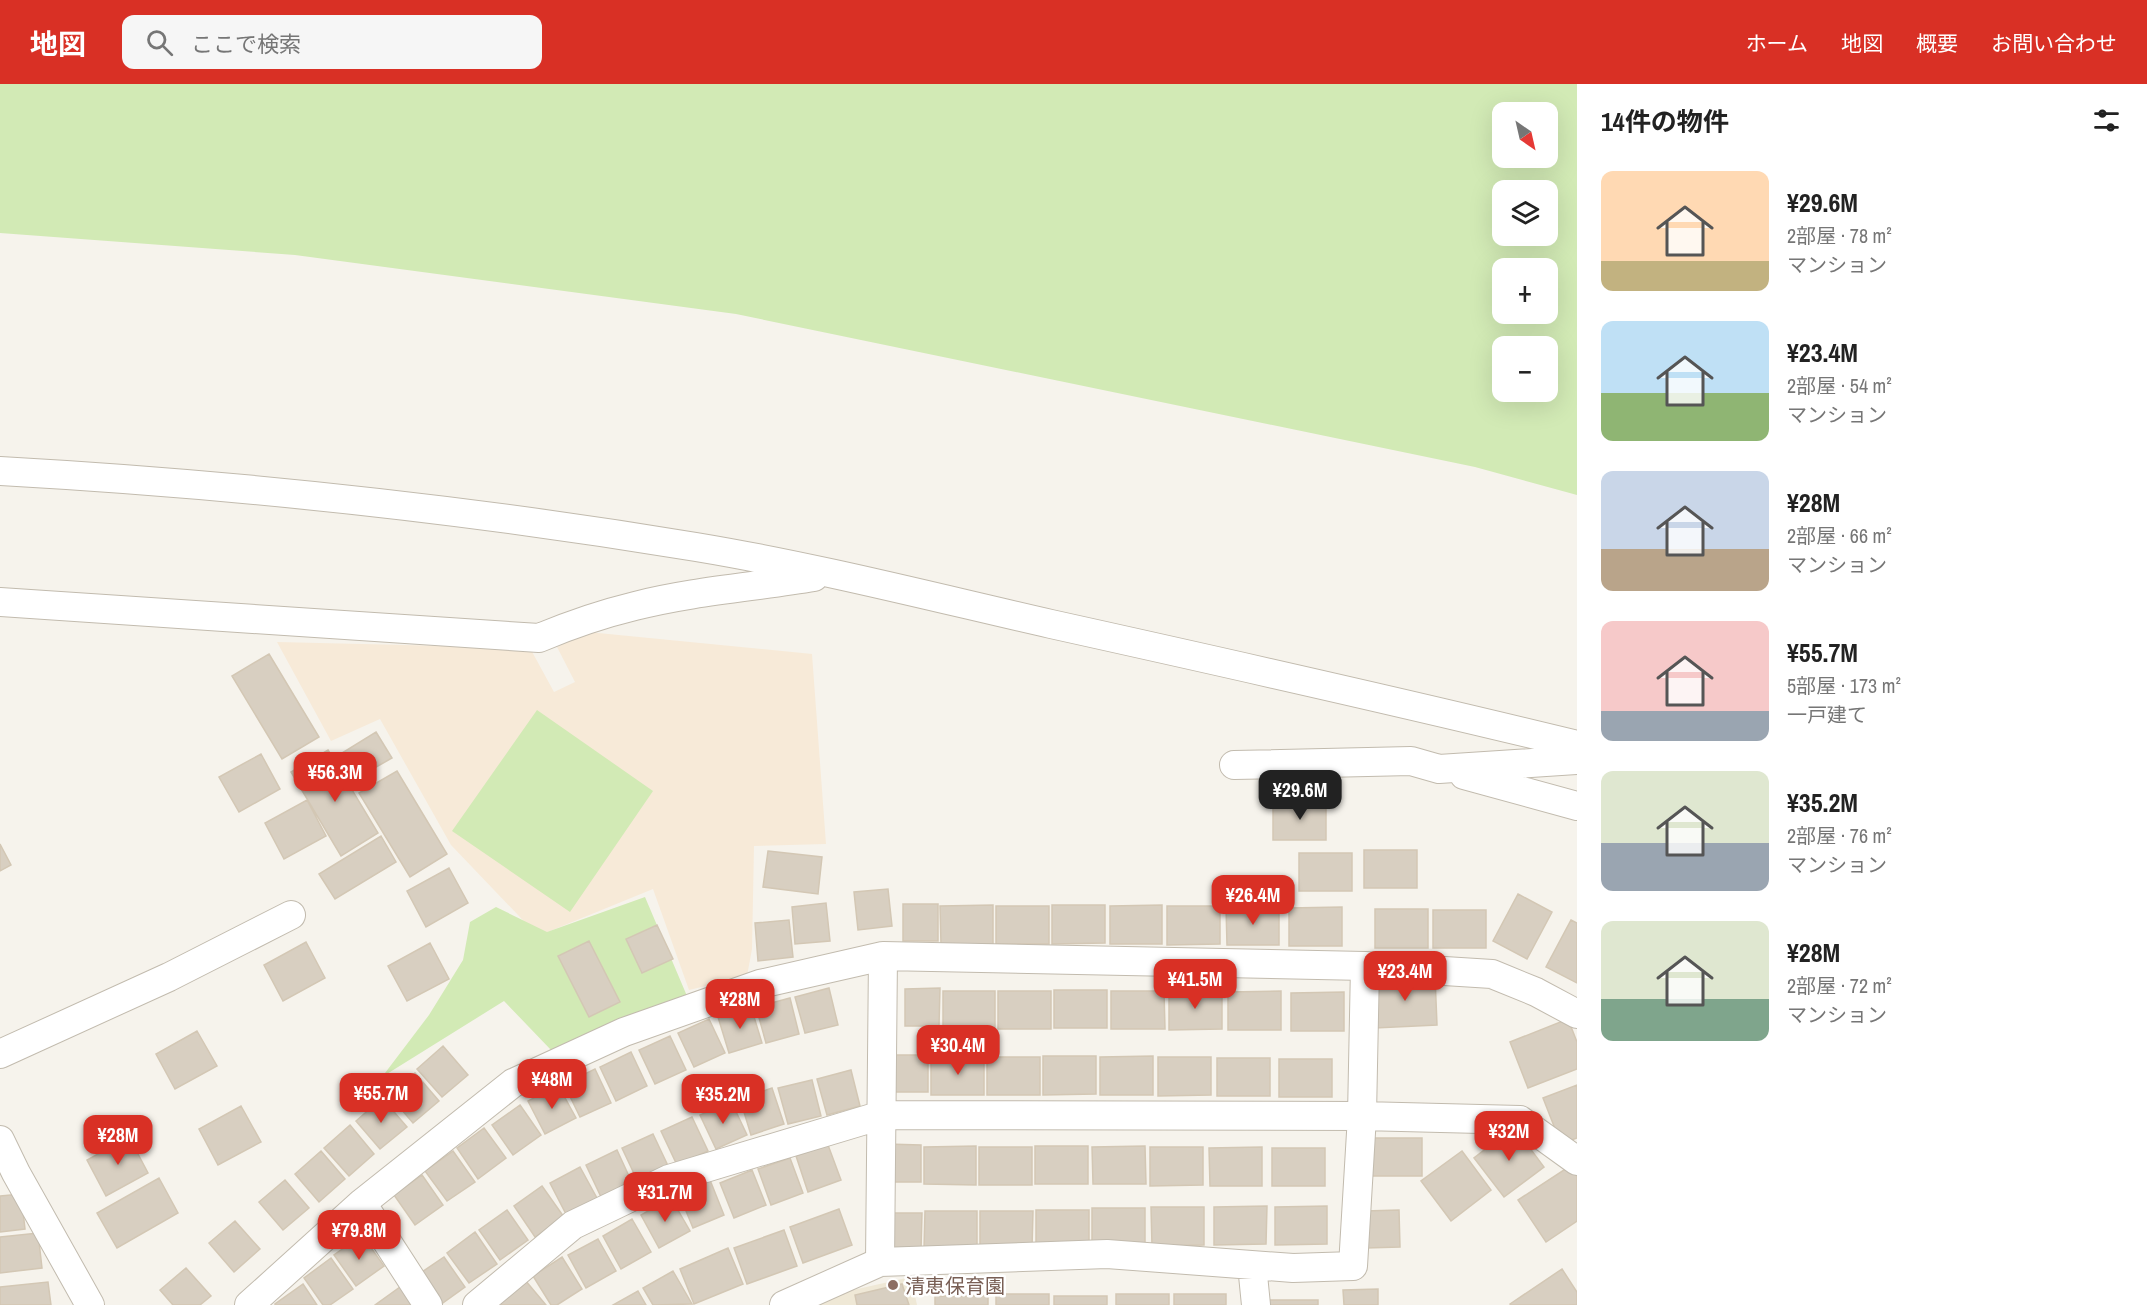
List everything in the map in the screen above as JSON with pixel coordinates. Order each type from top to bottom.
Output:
[{"type":"street","points":[[0,471],[134,479],[387,504],[545,524],[679,545],[833,574],[1330,686],[1577,745]]},
{"type":"street","points":[[0,602],[539,638],[582,620],[637,605],[833,574]]},
{"type":"street","points":[[1439,768],[1577,760]]},
{"type":"street","points":[[1234,765],[1411,761],[1577,806]]},
{"type":"street","points":[[0,1054],[169,976],[291,915]]},
{"type":"street","points":[[880,1262],[883,956]]},
{"type":"street","points":[[249,1305],[362,1203],[513,1083],[624,1032],[760,984],[883,956],[1365,966],[1492,974],[1536,992],[1577,1014]]},
{"type":"street","points":[[784,1305],[880,1262],[1107,1254],[1293,1268],[1353,1266],[1362,1116],[1365,966]]},
{"type":"street","points":[[477,1305],[573,1226],[669,1179],[882,1115],[1362,1116],[1520,1120],[1577,1161]]},
{"type":"street","points":[[0,1140],[90,1305]]},
{"type":"street","points":[[362,1203],[428,1305]]},
{"type":"street","points":[[1252,1265],[1256,1305]]},
{"type":"shaded area","points":[[588,632],[812,654],[826,844],[754,846],[752,949],[747,976],[689,990],[653,889],[538,936],[451,845],[380,719],[331,741],[277,642],[530,648],[554,692],[575,682],[557,647]]},
{"type":"shaded area","name":"清恵保育園","points":[[911,1277],[917,1305],[809,1305],[835,1294]]},
{"type":"green space","points":[[0,84],[1577,84],[1577,495],[1475,467],[736,314],[295,255],[0,233]]},
{"type":"green space","points":[[537,710],[653,791],[570,912],[452,831]]},
{"type":"green space","points":[[645,897],[687,996],[551,1050],[504,1001],[382,1077],[429,1015],[463,960],[470,922],[496,907],[547,932]]},
{"type":"building","points":[[269,654],[319,737],[282,759],[232,676]]},
{"type":"building","points":[[376,732],[392,758],[357,778],[342,753]]},
{"type":"building","points":[[328,750],[378,833],[341,856],[291,772]]},
{"type":"building","points":[[261,754],[280,789],[239,812],[219,777]]},
{"type":"building","points":[[397,771],[447,854],[410,877],[359,793]]},
{"type":"building","points":[[307,800],[326,836],[284,859],[265,823]]},
{"type":"building","points":[[1273,802],[1326,802],[1326,840],[1273,840]]},
{"type":"building","points":[[381,836],[396,862],[335,899],[319,874]]},
{"type":"building","points":[[0,844],[11,865],[0,871]]},
{"type":"building","points":[[1364,850],[1417,850],[1417,888],[1364,888]]},
{"type":"building","points":[[768,851],[822,857],[818,894],[763,887]]},
{"type":"building","points":[[1299,853],[1352,853],[1352,891],[1299,891]]},
{"type":"building","points":[[449,868],[468,903],[426,927],[407,891]]},
{"type":"building","points":[[888,889],[892,926],[858,930],[854,892]]},
{"type":"building","points":[[1518,894],[1552,912],[1527,959],[1493,941]]},
{"type":"building","points":[[826,903],[830,941],[795,944],[792,907]]},
{"type":"building","points":[[903,904],[938,904],[938,941],[903,941]]},
{"type":"building","points":[[993,905],[993,944],[941,944],[940,906]]},
{"type":"building","points":[[1052,905],[1105,905],[1105,943],[1052,944]]},
{"type":"building","points":[[1162,905],[1162,944],[1110,944],[1110,906]]},
{"type":"building","points":[[996,906],[1049,906],[1049,944],[996,944]]},
{"type":"building","points":[[1167,906],[1220,906],[1220,944],[1167,945]]},
{"type":"building","points":[[1226,907],[1279,907],[1279,945],[1227,945]]},
{"type":"building","points":[[1342,907],[1342,946],[1289,946],[1289,908]]},
{"type":"building","points":[[1375,909],[1428,909],[1428,948],[1375,948]]},
{"type":"building","points":[[1433,910],[1486,910],[1486,948],[1433,948]]},
{"type":"building","points":[[789,920],[793,957],[758,961],[755,923]]},
{"type":"building","points":[[1571,920],[1577,923],[1577,983],[1546,967]]},
{"type":"building","points":[[657,925],[673,959],[642,973],[626,939]]},
{"type":"building","points":[[589,941],[620,1002],[589,1017],[558,956]]},
{"type":"building","points":[[306,942],[325,978],[283,1001],[264,965]]},
{"type":"building","points":[[430,943],[449,979],[407,1001],[388,966]]},
{"type":"building","points":[[1435,976],[1437,1025],[1375,1028],[1373,979]]},
{"type":"building","points":[[829,988],[838,1025],[805,1033],[795,997]]},
{"type":"building","points":[[940,988],[939,1026],[905,1026],[905,989]]},
{"type":"building","points":[[1054,990],[1107,990],[1107,1028],[1054,1028]]},
{"type":"building","points":[[943,991],[995,991],[995,1029],[943,1029]]},
{"type":"building","points":[[998,991],[1051,991],[1051,1029],[998,1029]]},
{"type":"building","points":[[1111,991],[1164,991],[1165,1029],[1111,1029]]},
{"type":"building","points":[[1169,991],[1222,991],[1222,1029],[1169,1030]]},
{"type":"building","points":[[1281,991],[1281,1030],[1228,1030],[1228,992]]},
{"type":"building","points":[[1344,992],[1344,1031],[1291,1031],[1291,993]]},
{"type":"building","points":[[790,998],[799,1034],[766,1043],[756,1007]]},
{"type":"building","points":[[751,1007],[762,1043],[729,1053],[718,1017]]},
{"type":"building","points":[[709,1019],[725,1053],[694,1067],[678,1033]]},
{"type":"building","points":[[1568,1019],[1577,1042],[1577,1069],[1528,1088],[1510,1042]]},
{"type":"building","points":[[197,1031],[217,1066],[175,1089],[156,1054]]},
{"type":"building","points":[[670,1036],[686,1070],[655,1084],[639,1050]]},
{"type":"building","points":[[443,1046],[468,1075],[442,1097],[417,1069]]},
{"type":"building","points":[[631,1052],[647,1086],[616,1101],[600,1067]]},
{"type":"building","points":[[894,1055],[928,1055],[928,1092],[894,1092]]},
{"type":"building","points":[[984,1056],[984,1095],[931,1095],[931,1057]]},
{"type":"building","points":[[1043,1056],[1096,1056],[1096,1094],[1043,1095]]},
{"type":"building","points":[[1153,1056],[1153,1095],[1100,1095],[1100,1057]]},
{"type":"building","points":[[987,1057],[1040,1057],[1040,1095],[987,1095]]},
{"type":"building","points":[[1158,1057],[1211,1057],[1211,1095],[1158,1096]]},
{"type":"building","points":[[1217,1058],[1270,1058],[1270,1096],[1217,1096]]},
{"type":"building","points":[[1279,1059],[1332,1059],[1332,1097],[1279,1097]]},
{"type":"building","points":[[595,1069],[611,1103],[580,1117],[564,1084]]},
{"type":"building","points":[[851,1070],[860,1106],[827,1115],[817,1079]]},
{"type":"building","points":[[415,1073],[439,1101],[413,1123],[389,1095]]},
{"type":"building","points":[[812,1080],[821,1116],[788,1124],[778,1088]]},
{"type":"building","points":[[558,1085],[576,1118],[545,1134],[528,1101]]},
{"type":"building","points":[[1577,1085],[1577,1138],[1561,1144],[1543,1098]]},
{"type":"building","points":[[772,1088],[784,1124],[751,1135],[740,1099]]},
{"type":"building","points":[[382,1098],[407,1127],[380,1149],[356,1121]]},
{"type":"building","points":[[731,1101],[747,1135],[716,1149],[700,1115]]},
{"type":"building","points":[[520,1105],[541,1135],[513,1155],[492,1125]]},
{"type":"building","points":[[241,1106],[261,1142],[218,1165],[199,1129]]},
{"type":"building","points":[[692,1117],[708,1151],[677,1165],[661,1131]]},
{"type":"building","points":[[350,1125],[374,1154],[349,1176],[324,1148]]},
{"type":"building","points":[[1514,1127],[1544,1167],[1504,1197],[1474,1158]]},
{"type":"building","points":[[484,1128],[506,1158],[478,1179],[457,1148]]},
{"type":"building","points":[[653,1134],[669,1168],[638,1182],[622,1148]]},
{"type":"building","points":[[129,1137],[148,1173],[106,1196],[87,1160]]},
{"type":"building","points":[[1369,1138],[1422,1138],[1422,1176],[1369,1176]]},
{"type":"building","points":[[886,1144],[921,1145],[921,1182],[886,1182]]},
{"type":"building","points":[[828,1145],[841,1180],[808,1192],[796,1156]]},
{"type":"building","points":[[976,1146],[976,1185],[924,1184],[924,1147]]},
{"type":"building","points":[[1035,1146],[1088,1146],[1088,1184],[1035,1184]]},
{"type":"building","points":[[1145,1146],[1146,1184],[1093,1184],[1092,1147]]},
{"type":"building","points":[[979,1147],[1032,1147],[1032,1185],[979,1185]]},
{"type":"building","points":[[1150,1147],[1203,1147],[1203,1185],[1150,1186]]},
{"type":"building","points":[[1262,1147],[1262,1186],[1210,1186],[1209,1148]]},
{"type":"building","points":[[1272,1148],[1325,1148],[1325,1186],[1272,1186]]},
{"type":"building","points":[[617,1150],[633,1185],[602,1199],[586,1165]]},
{"type":"building","points":[[321,1151],[345,1179],[319,1202],[295,1174]]},
{"type":"building","points":[[453,1151],[475,1182],[447,1201],[425,1171]]},
{"type":"building","points":[[1462,1151],[1491,1190],[1451,1221],[1421,1181]]},
{"type":"building","points":[[790,1158],[803,1193],[771,1205],[758,1169]]},
{"type":"building","points":[[1570,1166],[1577,1176],[1577,1221],[1546,1242],[1518,1200]]},
{"type":"building","points":[[580,1167],[598,1200],[567,1216],[550,1183]]},
{"type":"building","points":[[752,1170],[766,1205],[734,1218],[720,1183]]},
{"type":"building","points":[[422,1175],[443,1205],[415,1225],[394,1195]]},
{"type":"building","points":[[159,1178],[178,1213],[117,1248],[97,1213]]},
{"type":"building","points":[[285,1180],[309,1208],[283,1230],[259,1202]]},
{"type":"building","points":[[710,1180],[724,1215],[693,1228],[679,1194]]},
{"type":"building","points":[[542,1186],[564,1217],[535,1237],[514,1206]]},
{"type":"building","points":[[21,1194],[25,1229],[0,1232],[0,1196]]},
{"type":"building","points":[[671,1198],[690,1231],[659,1248],[641,1215]]},
{"type":"building","points":[[1267,1206],[1266,1244],[1214,1245],[1214,1207]]},
{"type":"building","points":[[1327,1206],[1327,1244],[1275,1245],[1275,1207]]},
{"type":"building","points":[[1151,1207],[1204,1207],[1204,1245],[1152,1246]]},
{"type":"building","points":[[1092,1208],[1145,1208],[1145,1246],[1092,1246]]},
{"type":"building","points":[[839,1209],[852,1245],[803,1263],[790,1227]]},
{"type":"building","points":[[507,1210],[528,1240],[500,1260],[479,1230]]},
{"type":"building","points":[[1036,1210],[1089,1210],[1089,1248],[1036,1248]]},
{"type":"building","points":[[1399,1210],[1400,1247],[1366,1248],[1365,1211]]},
{"type":"building","points":[[925,1211],[977,1211],[977,1249],[924,1249]]},
{"type":"building","points":[[980,1211],[1033,1211],[1032,1249],[980,1249]]},
{"type":"building","points":[[887,1213],[922,1213],[921,1250],[887,1250]]},
{"type":"building","points":[[632,1219],[651,1252],[621,1269],[603,1236]]},
{"type":"building","points":[[235,1221],[260,1249],[234,1272],[209,1243]]},
{"type":"building","points":[[784,1230],[797,1266],[747,1284],[734,1248]]},
{"type":"building","points":[[475,1232],[497,1264],[469,1283],[447,1253]]},
{"type":"building","points":[[38,1233],[42,1268],[0,1273],[0,1237]]},
{"type":"building","points":[[362,1235],[384,1266],[356,1286],[334,1255]]},
{"type":"building","points":[[598,1239],[616,1271],[586,1288],[568,1255]]},
{"type":"building","points":[[728,1248],[743,1284],[694,1304],[680,1269]]},
{"type":"building","points":[[444,1257],[465,1287],[440,1305],[416,1276]]},
{"type":"building","points":[[562,1257],[582,1289],[557,1305],[551,1305],[533,1276]]},
{"type":"building","points":[[331,1258],[353,1289],[330,1305],[323,1305],[304,1278]]},
{"type":"building","points":[[186,1268],[211,1296],[200,1305],[173,1305],[160,1290]]},
{"type":"building","points":[[1562,1269],[1577,1292],[1577,1305],[1510,1304]]},
{"type":"building","points":[[673,1271],[692,1304],[653,1305],[643,1288]]},
{"type":"building","points":[[525,1280],[546,1305],[502,1305],[499,1301]]},
{"type":"building","points":[[48,1282],[51,1305],[0,1305],[0,1287]]},
{"type":"building","points":[[303,1284],[317,1305],[275,1305],[275,1304]]},
{"type":"building","points":[[902,1284],[909,1305],[857,1305],[855,1295]]},
{"type":"building","points":[[400,1287],[413,1305],[375,1305]]},
{"type":"building","points":[[1378,1289],[1378,1305],[1344,1305],[1343,1290]]},
{"type":"building","points":[[638,1291],[646,1305],[613,1305]]},
{"type":"building","points":[[996,1294],[1049,1294],[1049,1305],[996,1305]]},
{"type":"building","points":[[1116,1294],[1169,1294],[1169,1305],[1116,1305]]},
{"type":"building","points":[[1174,1294],[1226,1294],[1226,1305],[1174,1305]]},
{"type":"building","points":[[935,1296],[988,1296],[988,1305],[935,1305]]},
{"type":"building","points":[[1054,1296],[1107,1296],[1107,1305],[1054,1305]]},
{"type":"building","points":[[1266,1300],[1318,1300],[1318,1305],[1266,1305]]},
{"type":"place","name":"清恵保育園","points":[[893,1285]]}]
